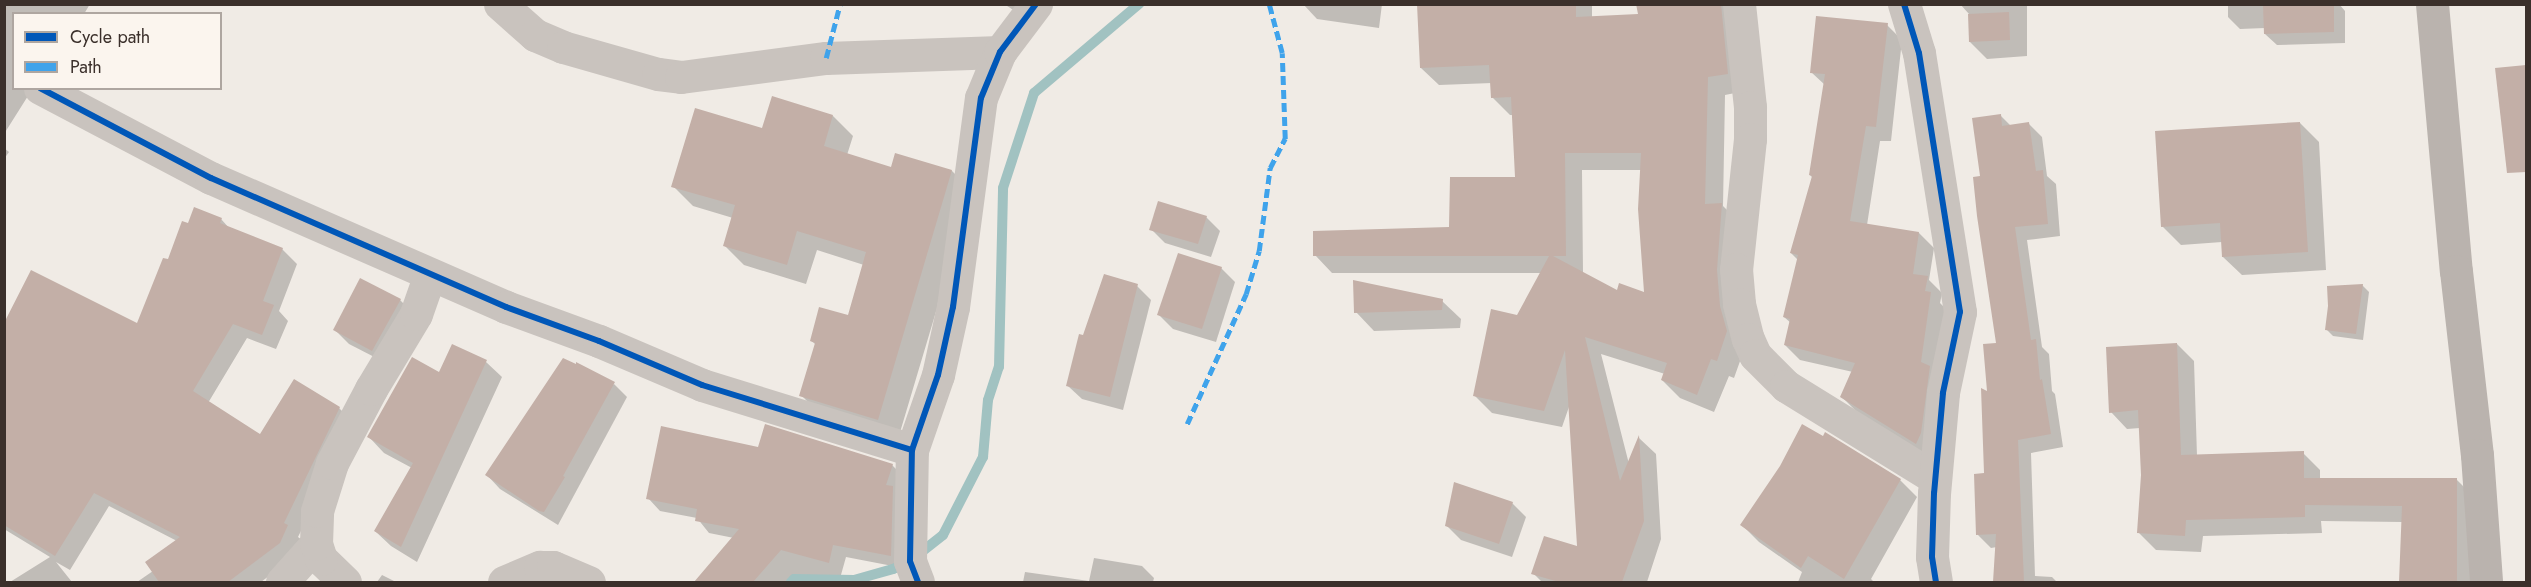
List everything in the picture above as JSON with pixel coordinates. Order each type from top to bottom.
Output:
[{"type":"street","points":[[500,4],[535,35],[563,47],[658,74],[701,75],[826,58],[1000,52]]},
{"type":"street","points":[[918,582],[910,561],[912,450],[938,375],[953,307],[981,98],[1000,52],[1035,4]]},
{"type":"street","points":[[1739,4],[1750,107],[1750,139],[1736,269],[1739,304],[1748,339],[1759,360],[1786,386],[1935,478]]},
{"type":"street","points":[[1904,4],[1919,53],[1960,312],[1943,393],[1935,478],[1932,557],[1936,582]]},
{"type":"street","points":[[2432,4],[2456,271],[2477,455],[2486,582]]},
{"type":"street","points":[[44,90],[211,178],[506,307],[599,341],[702,385],[912,450]]},
{"type":"street","points":[[345,582],[321,559],[316,544],[317,511],[332,463],[371,388],[416,314],[430,274]]},
{"type":"street","points":[[282,582],[316,544]]},
{"type":"street","points":[[504,582],[540,567],[553,567],[589,582]]},
{"type":"building","points":[[1417,4],[1576,4],[1576,17],[1638,14],[1636,4],[1721,4],[1728,74],[1708,77],[1705,204],[1722,203],[1717,270],[1720,306],[1727,331],[1717,361],[1711,359],[1697,395],[1661,380],[1667,363],[1585,337],[1620,481],[1639,435],[1644,521],[1622,582],[1559,582],[1531,574],[1544,536],[1577,546],[1565,350],[1544,411],[1473,396],[1491,309],[1517,315],[1549,256],[1313,256],[1313,231],[1449,227],[1450,177],[1515,177],[1511,97],[1491,98],[1489,65],[1420,68]],"holes":[[[1565,153],[1641,153],[1638,209],[1644,292],[1619,283],[1617,290],[1553,256],[1566,256]]]},
{"type":"building","points":[[2263,4],[2334,4],[2334,32],[2264,34]]},
{"type":"building","points":[[2009,12],[2010,40],[1969,42],[1968,14]]},
{"type":"building","points":[[1816,16],[1888,23],[1876,127],[1866,126],[1850,221],[1919,232],[1913,274],[1928,276],[1925,291],[1931,292],[1921,362],[1930,366],[1921,433],[1916,444],[1840,397],[1855,363],[1784,345],[1790,319],[1783,317],[1798,255],[1790,253],[1812,176],[1809,175],[1825,74],[1810,73]]},
{"type":"building","points":[[2526,65],[2526,172],[2507,173],[2495,68]]},
{"type":"building","points":[[772,96],[833,115],[824,146],[891,167],[895,153],[952,170],[878,420],[799,396],[815,343],[810,341],[819,307],[848,315],[866,252],[797,231],[787,265],[723,246],[735,205],[671,187],[695,108],[762,128]]},
{"type":"building","points":[[2001,114],[2002,126],[2029,122],[2036,171],[2043,170],[2048,224],[2015,227],[2031,340],[2036,339],[2040,380],[2042,379],[2051,434],[2018,440],[2024,582],[1993,582],[1996,534],[1976,535],[1974,474],[1984,473],[1981,388],[1987,391],[1983,344],[1996,343],[1977,216],[1973,177],[1980,176],[1972,118]]},
{"type":"building","points":[[2300,122],[2308,252],[2222,257],[2220,223],[2161,227],[2155,131]]},
{"type":"building","points":[[1158,201],[1207,216],[1198,244],[1149,230]]},
{"type":"building","points":[[194,207],[222,218],[220,223],[283,248],[263,301],[274,305],[262,335],[233,324],[193,391],[260,434],[294,379],[340,407],[284,523],[288,525],[280,543],[228,582],[159,582],[145,562],[180,537],[94,493],[55,556],[4,525],[4,323],[31,270],[137,323],[163,258],[168,259],[182,221],[188,223]]},
{"type":"building","points":[[1178,253],[1222,267],[1202,329],[1157,315]]},
{"type":"building","points":[[1104,274],[1138,284],[1110,397],[1066,386],[1079,334],[1083,335]]},
{"type":"building","points":[[360,278],[401,299],[372,351],[333,330]]},
{"type":"building","points":[[1353,280],[1443,299],[1442,310],[1354,313]]},
{"type":"building","points":[[2363,284],[2356,334],[2325,330],[2328,306],[2327,286]]},
{"type":"building","points":[[2177,343],[2181,455],[2304,451],[2304,478],[2457,478],[2457,582],[2399,582],[2402,506],[2305,505],[2305,517],[2186,520],[2185,536],[2137,533],[2141,475],[2138,410],[2109,413],[2106,347]]},
{"type":"building","points":[[452,344],[487,360],[401,547],[374,531],[413,463],[367,437],[412,357],[439,372]]},
{"type":"building","points":[[563,358],[576,364],[576,362],[615,382],[544,512],[539,511],[485,475]]},
{"type":"building","points":[[765,424],[893,464],[886,485],[893,486],[891,556],[833,545],[829,563],[781,550],[753,582],[694,582],[739,529],[695,521],[697,509],[646,499],[661,426],[758,447]]},
{"type":"building","points":[[1802,424],[1823,436],[1825,432],[1901,479],[1844,579],[1808,556],[1801,568],[1740,525],[1780,466]]},
{"type":"building","points":[[1454,482],[1513,502],[1499,544],[1445,526]]},
{"type":"waterway","points":[[791,582],[794,579],[854,580],[893,569],[910,561],[943,535],[983,457],[988,400],[999,367],[1003,188],[1034,93],[1139,4]]},
{"type":"marked path","points":[[826,58],[840,4]]},
{"type":"marked path","points":[[1187,424],[1246,294],[1259,251],[1270,168],[1285,139],[1282,53],[1269,4]]},
{"type":"cycle path","points":[[918,582],[910,561],[912,450],[938,375],[953,307],[981,98],[1000,52],[1036,4]]},
{"type":"cycle path","points":[[1904,4],[1919,53],[1960,312],[1943,393],[1934,493],[1932,557],[1936,582]]},
{"type":"cycle path","points":[[44,90],[211,178],[506,307],[599,341],[702,385],[912,450]]}]
